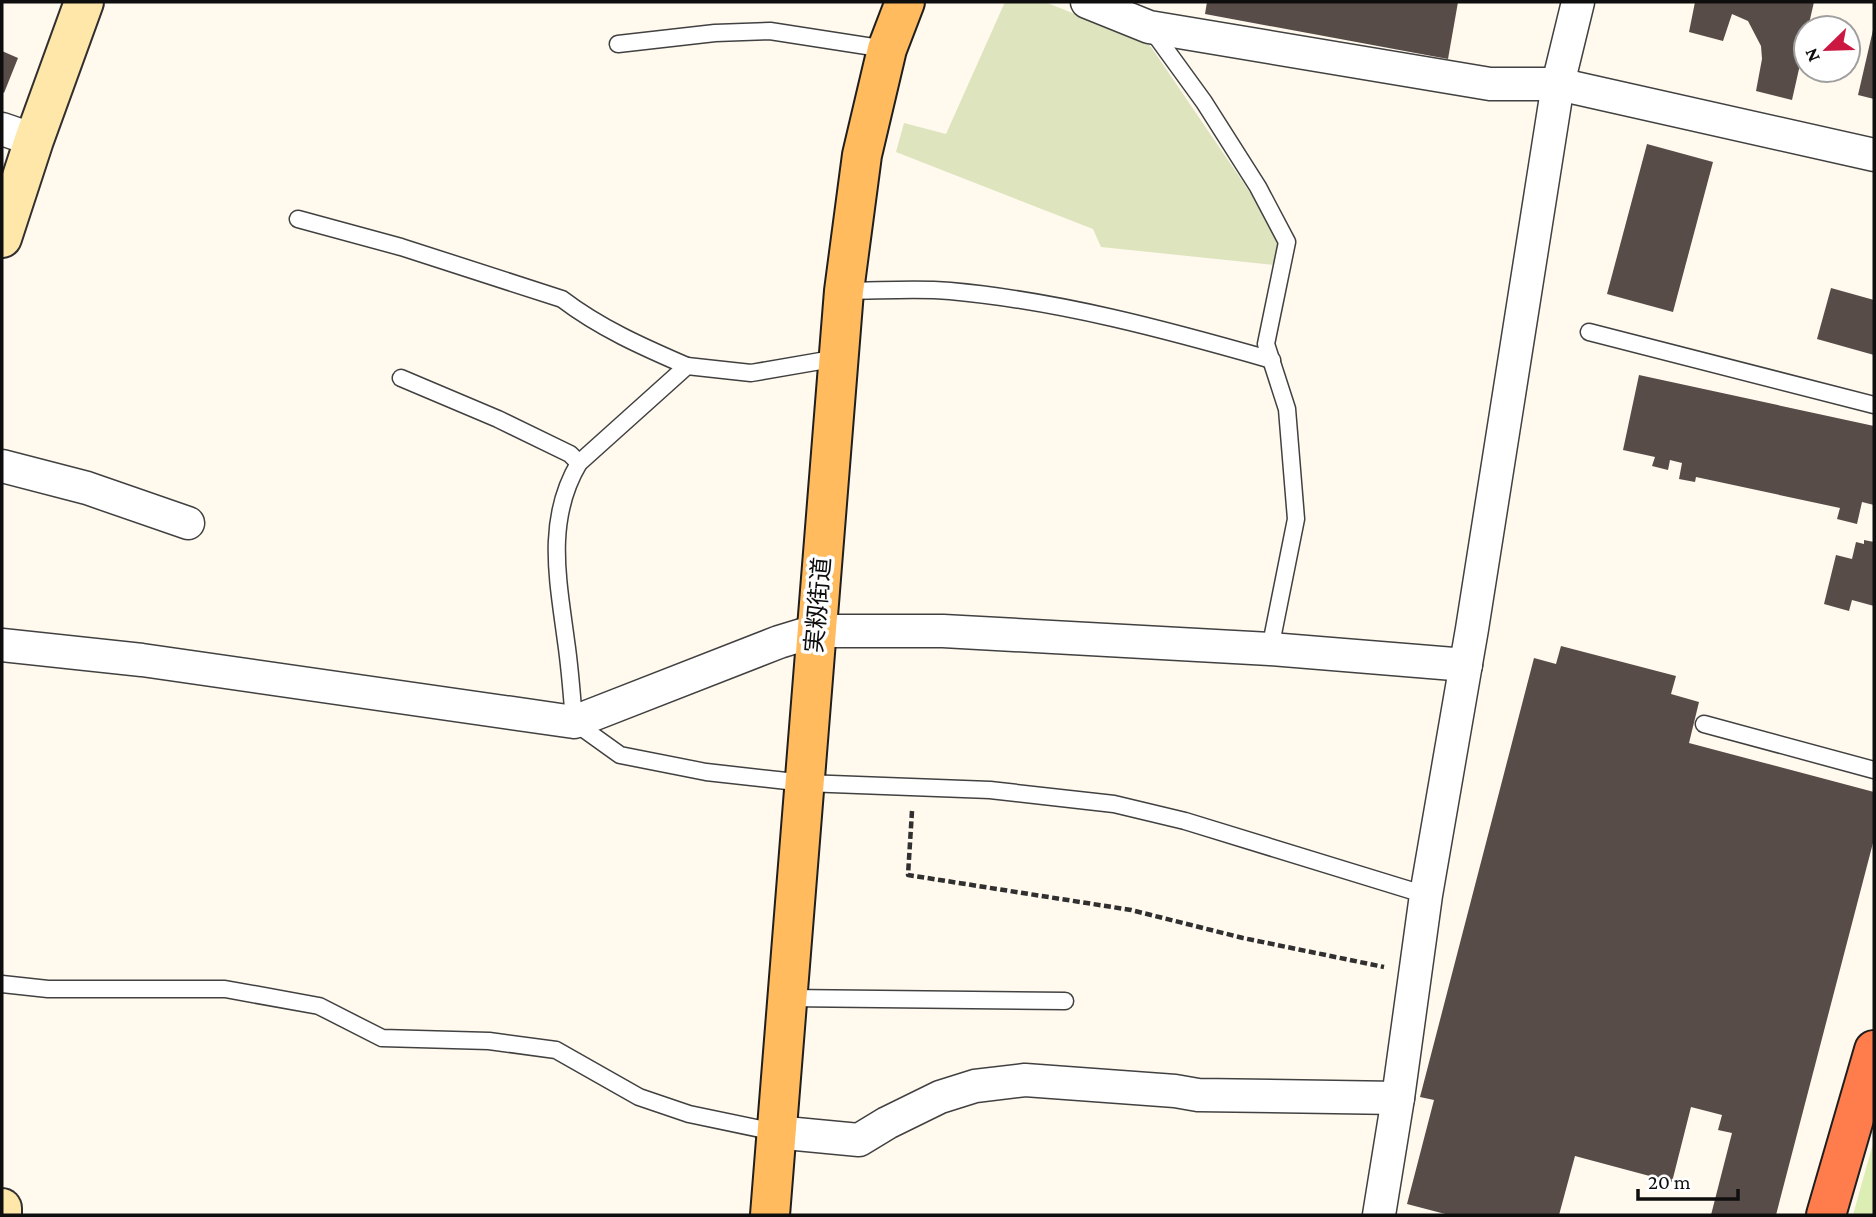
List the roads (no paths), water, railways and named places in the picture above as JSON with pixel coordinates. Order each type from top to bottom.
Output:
[{"type":"highway","points":[[1826,1215],[1874,1050]]},
{"type":"main road","name":"実籾街道","points":[[770,1215],[844,291],[862,155],[887,49],[905,2]]},
{"type":"street","points":[[2,238],[18,135],[85,2]]},
{"type":"street","points":[[1087,2],[1149,27],[1490,84],[1558,83],[1874,155]]},
{"type":"street","points":[[1379,1215],[1426,895],[1466,665],[1558,83],[1578,2]]},
{"type":"street","points":[[2,466],[88,488],[188,523]]},
{"type":"street","points":[[2,645],[142,660],[574,722],[779,642],[815,631],[943,631],[1270,649],[1466,665]]},
{"type":"street","points":[[775,1132],[859,1140],[887,1122],[940,1097],[975,1086],[1025,1080],[1198,1095],[1398,1098]]},
{"type":"lane","points":[[1149,27],[1203,102],[1258,187],[1287,242],[1266,344],[1287,409],[1296,519],[1270,649]]},
{"type":"lane","points":[[618,44],[715,33],[770,31],[887,49]]},
{"type":"lane","points":[[298,219],[401,247],[562,299],[580,313],[636,344],[687,366],[751,373],[838,358]]},
{"type":"lane","points":[[844,291],[949,291],[1038,304],[1156,327],[1272,360]]},
{"type":"lane","points":[[1589,332],[1874,405]]},
{"type":"lane","points":[[687,366],[579,463],[569,480],[557,528],[555,560],[574,722],[620,755],[706,772],[805,783],[990,790],[1114,804],[1185,821],[1426,895]]},
{"type":"lane","points":[[401,379],[498,419],[570,454],[579,463]]},
{"type":"lane","points":[[1704,724],[1874,771]]},
{"type":"lane","points":[[2,984],[48,989],[225,989],[319,1006],[382,1038],[489,1041],[556,1049],[639,1097],[689,1114],[775,1132]]},
{"type":"lane","points":[[787,998],[1065,1001]]}]
